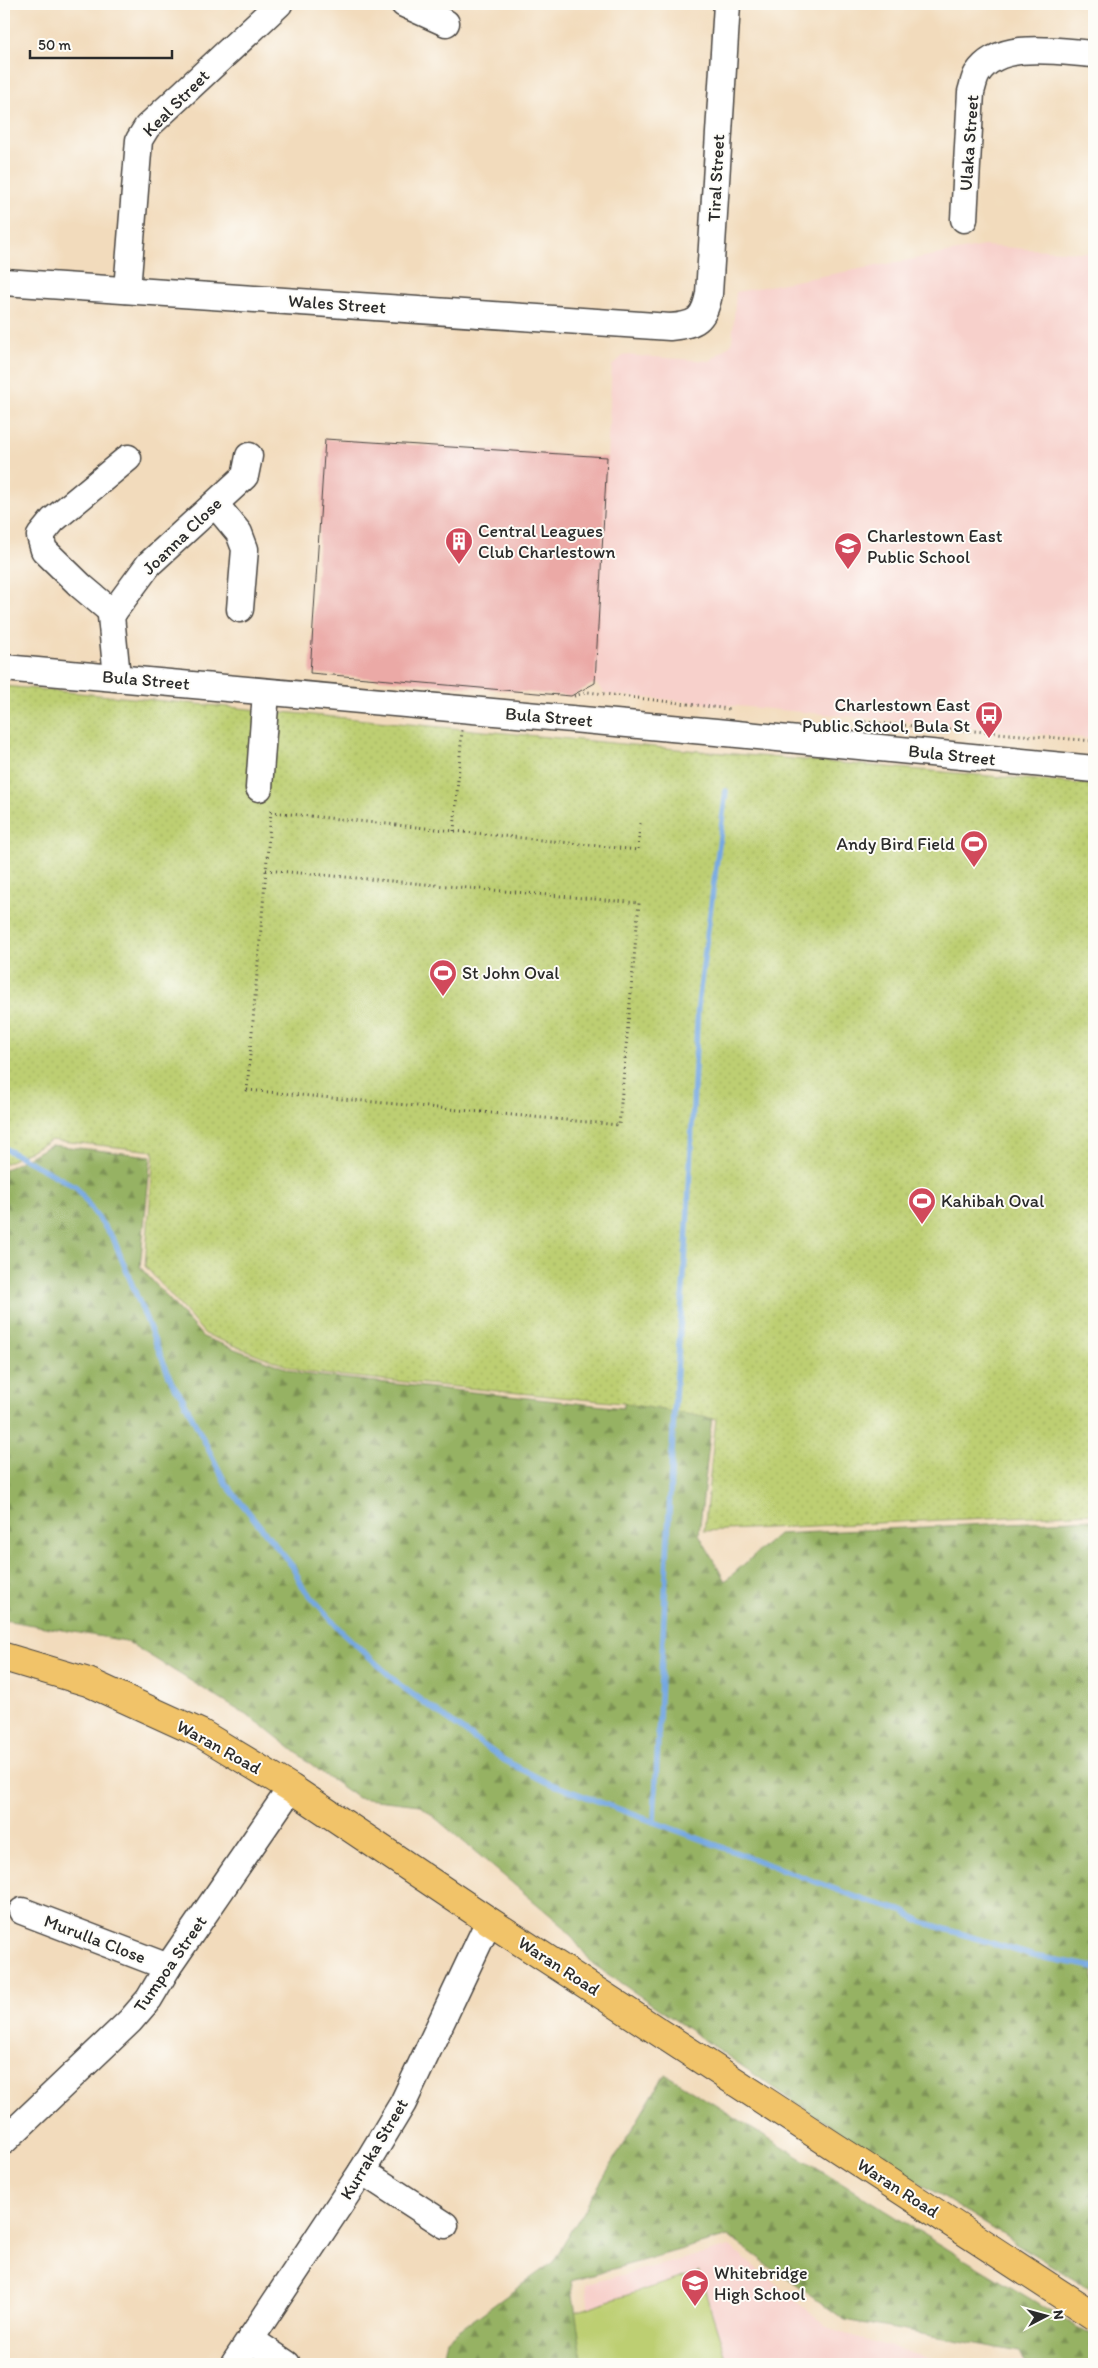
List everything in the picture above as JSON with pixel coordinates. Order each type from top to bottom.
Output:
[{"type":"main road","name":"Waran Road","points":[[4,1657],[88,1682],[202,1734],[291,1788],[489,1921],[1094,2316]]},
{"type":"street","name":"Keal Street","points":[[128,290],[139,140],[147,127],[279,4]]},
{"type":"street","points":[[404,4],[446,22]]},
{"type":"street","name":"Tiral Street","points":[[670,327],[685,326],[698,321],[706,310],[709,294],[726,4]]},
{"type":"street","name":"Ulaka Street","points":[[964,219],[971,92],[976,75],[986,62],[1023,49],[1094,54]]},
{"type":"street","name":"Wales Street","points":[[4,282],[670,327]]},
{"type":"street","name":"Joanna Close","points":[[113,613],[149,564],[245,476],[249,456]]},
{"type":"street","points":[[116,677],[111,616],[113,613],[81,586],[44,550],[40,536],[52,520],[128,458]]},
{"type":"street","points":[[215,504],[243,540],[245,563],[240,608]]},
{"type":"street","name":"Bula Street","points":[[4,668],[464,709],[1094,769]]},
{"type":"street","points":[[260,788],[266,692]]},
{"type":"street","name":"Tumpoa Street","points":[[4,2141],[130,2021],[149,1999],[168,1967],[291,1788]]},
{"type":"street","name":"Murulla Close","points":[[22,1911],[168,1967]]},
{"type":"street","name":"Kurraka Street","points":[[234,2364],[362,2171],[403,2103],[489,1921]]},
{"type":"street","points":[[362,2171],[445,2225]]},
{"type":"street","points":[[250,2339],[287,2364]]},
{"type":"path","points":[[454,831],[464,709]]},
{"type":"path","points":[[266,870],[639,903],[619,1125],[247,1090],[271,812],[638,850],[640,823]]},
{"type":"shaded area","name":"Charlestown East Public School","points":[[984,246],[1094,253],[1094,739],[606,694],[595,683],[612,366],[624,355],[710,361],[732,343],[736,292]]},
{"type":"shaded area","name":"Whitebridge High School","points":[[730,2247],[830,2329],[935,2360],[1025,2362],[1026,2364],[594,2364],[586,2284]]},
{"type":"green space","points":[[4,686],[665,748],[1094,785],[1094,1513],[704,1531],[716,1419],[622,1403],[302,1372],[205,1334],[145,1266],[154,1151],[51,1140],[4,1164]]},
{"type":"green space","points":[[51,1145],[151,1156],[140,1267],[203,1337],[301,1374],[623,1408],[669,1280],[727,1281],[699,1534],[725,1581],[778,1534],[1094,1519],[1094,2289],[1086,2287],[840,2133],[593,1964],[563,1926],[420,1805],[358,1798],[325,1775],[259,1723],[126,1641],[4,1620],[4,1170]]},
{"type":"green space","points":[[665,2074],[959,2256],[1094,2337],[1094,2364],[1026,2364],[1020,2352],[845,2320],[728,2236],[571,2281],[583,2364],[442,2364],[447,2339],[553,2262]]},
{"type":"green space","points":[[699,2272],[728,2364],[578,2364],[562,2316]]},
{"type":"building","name":"Central Leagues Club Charlestown","points":[[325,439],[607,457],[595,683],[571,696],[310,673]]},
{"type":"waterway","points":[[654,1821],[674,1412],[686,1248],[698,1005],[726,791]]},
{"type":"waterway","points":[[4,1148],[76,1187],[114,1240],[172,1383],[182,1397],[226,1484],[293,1567],[302,1586],[341,1631],[401,1686],[504,1760],[546,1782],[867,1901],[903,1911],[922,1922],[1034,1956],[1094,1967]]},
{"type":"place","name":"Central Leagues Club Charlestown","points":[[459,565]]},
{"type":"place","name":"Charlestown East Public School","points":[[848,570]]},
{"type":"place","name":"Charlestown East Public School, Bula St","points":[[989,739]]},
{"type":"place","name":"Andy Bird Field","points":[[974,868]]},
{"type":"place","name":"St John Oval","points":[[443,997]]},
{"type":"place","name":"Kahibah Oval","points":[[922,1225]]},
{"type":"place","name":"Whitebridge High School","points":[[695,2307]]}]
